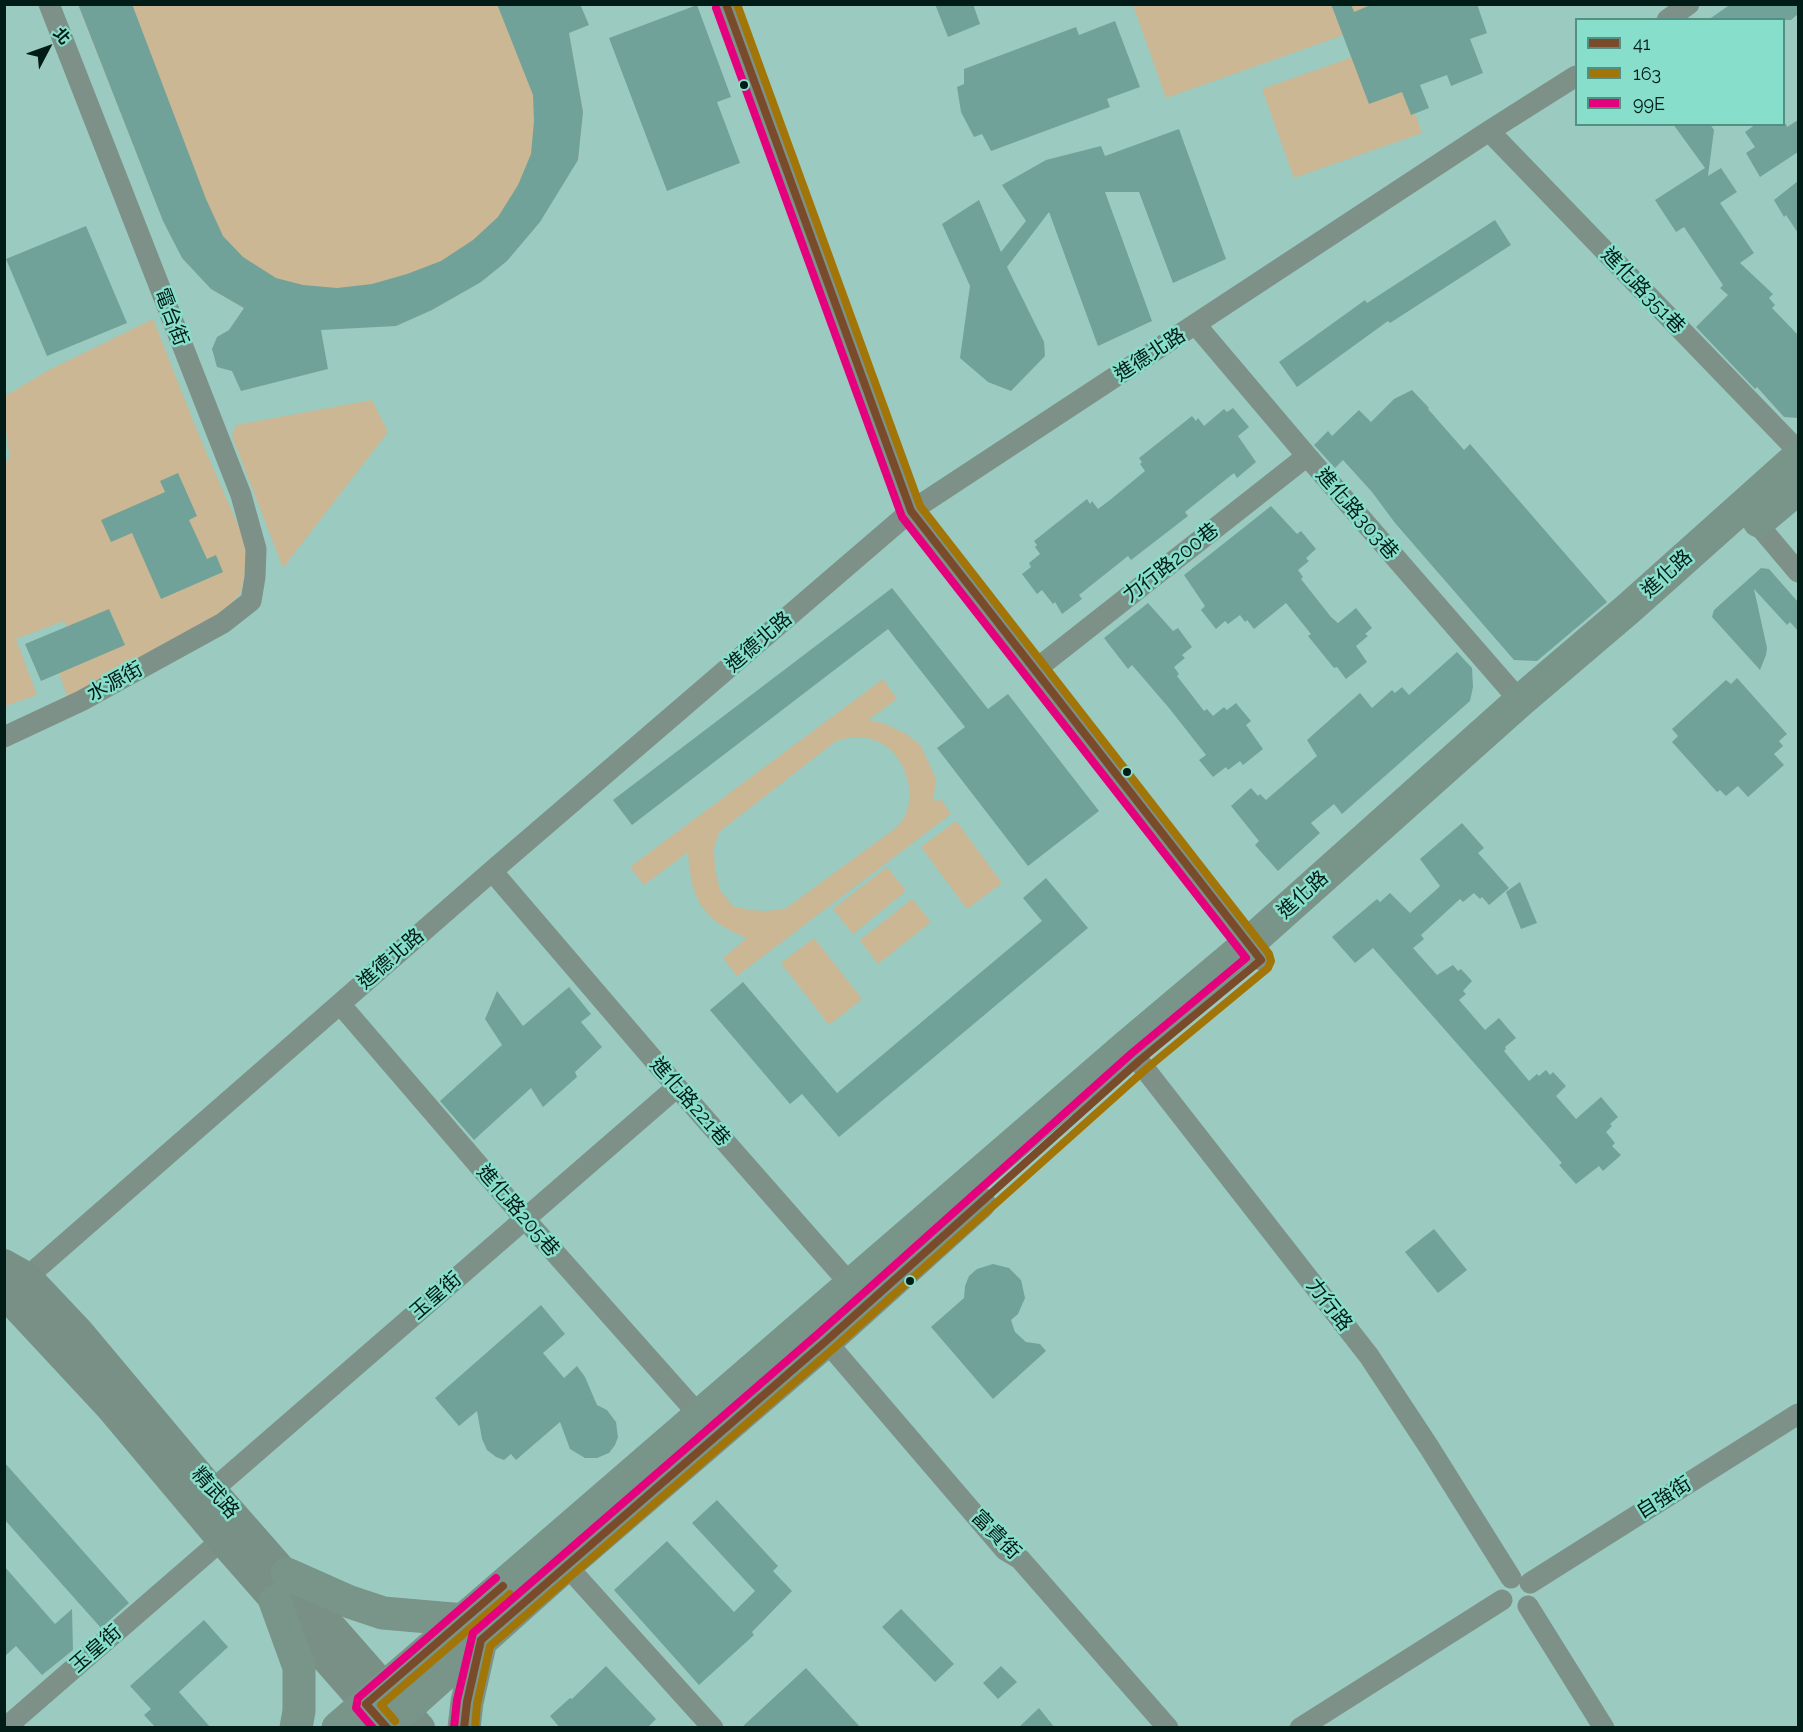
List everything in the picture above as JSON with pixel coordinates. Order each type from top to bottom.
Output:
[{"type":"main road","name":"進化路","points":[[338,1728],[390,1716],[473,1630],[699,1415],[851,1285],[1255,952],[1750,514],[1798,457]]},
{"type":"main road","name":"進化路","points":[[1255,952],[1520,701],[1750,514],[1798,488]]},
{"type":"main road","name":"進化路","points":[[473,1630],[566,1565],[826,1341],[1133,1054]]},
{"type":"main road","points":[[296,1728],[299,1711],[299,1667],[281,1587],[350,1602],[383,1613],[473,1630],[464,1728]]},
{"type":"street","name":"電台街","points":[[49,4],[241,495],[256,549],[255,577],[251,601],[224,623]]},
{"type":"street","points":[[726,4],[911,511],[1255,952]]},
{"type":"street","points":[[1669,18],[1689,4]]},
{"type":"street","name":"進德北路","points":[[10,1285],[340,1004],[911,511],[1489,130],[1575,77]]},
{"type":"street","name":"進化路351巷","points":[[1489,130],[1798,451]]},
{"type":"street","name":"進化路303巷","points":[[1196,325],[1306,456],[1520,701]]},
{"type":"street","name":"力行路200巷","points":[[1035,670],[1306,456]]},
{"type":"street","points":[[1750,514],[1798,572]]},
{"type":"street","name":"水源街","points":[[4,737],[81,701],[224,623]]},
{"type":"street","name":"進化路221巷","points":[[492,871],[851,1285]]},
{"type":"street","name":"進化路205巷","points":[[340,1004],[524,1218],[699,1415]]},
{"type":"street","name":"力行路","points":[[1133,1054],[1272,1235],[1369,1356],[1520,1580]]},
{"type":"street","name":"玉皇街","points":[[204,1498],[677,1087]]},
{"type":"street","name":"精武路","points":[[10,1285],[78,1331],[204,1498],[390,1716]]},
{"type":"street","points":[[826,1341],[851,1285]]},
{"type":"street","name":"富貴街","points":[[826,1341],[1005,1550],[1020,1559],[1168,1728]]},
{"type":"street","name":"自強街","points":[[1520,1580],[1798,1414]]},
{"type":"street","name":"玉皇街","points":[[5,1728],[232,1532]]},
{"type":"street","points":[[566,1565],[713,1728]]},
{"type":"street","points":[[1520,1580],[1534,1595],[1528,1606],[1523,1609],[1511,1609],[1502,1600],[1502,1587],[1520,1580]]},
{"type":"street","points":[[1300,1728],[1502,1600]]},
{"type":"street","points":[[1528,1606],[1604,1728]]},
{"type":"shaded area","points":[[1416,4],[1417,9],[1166,98],[1133,5]]},
{"type":"shaded area","points":[[78,5],[580,5],[589,25],[569,33],[583,112],[578,160],[560,188],[481,282],[432,310],[396,326],[285,326],[243,308],[211,289],[182,258],[163,221]]},
{"type":"shaded area","points":[[1390,44],[1422,133],[1294,178],[1262,89]]},
{"type":"shaded area","points":[[153,319],[198,433],[249,551],[241,592],[220,618],[68,699],[55,661],[68,629],[64,621],[16,639],[37,695],[5,706],[4,462],[10,459],[5,425],[5,396],[49,370]]},
{"type":"shaded area","points":[[372,400],[388,432],[283,568],[232,436],[236,425]]},
{"type":"shaded area","points":[[883,679],[897,699],[868,720],[883,723],[908,735],[921,746],[936,779],[933,803],[940,798],[951,814],[737,976],[723,958],[747,938],[719,924],[702,906],[692,883],[688,852],[644,885],[630,867]],"holes":[[[852,737],[869,738],[881,743],[898,758],[909,789],[909,800],[902,821],[785,909],[766,911],[733,906],[720,890],[715,869],[714,848],[719,832],[836,741]]]},
{"type":"shaded area","points":[[956,821],[1002,883],[967,909],[921,847]]},
{"type":"shaded area","points":[[887,867],[906,891],[853,934],[833,909]]},
{"type":"shaded area","points":[[912,899],[931,922],[878,964],[860,940]]},
{"type":"shaded area","points":[[814,938],[862,999],[829,1025],[781,963]]},
{"type":"building","points":[[78,4],[132,4],[206,199],[223,236],[243,257],[276,278],[303,285],[337,288],[372,284],[441,261],[473,240],[498,217],[518,185],[531,154],[534,121],[533,95],[497,4],[580,4],[589,25],[569,33],[583,112],[578,160],[540,222],[507,261],[481,282],[432,310],[396,326],[321,330],[328,369],[241,391],[232,371],[217,367],[212,349],[217,337],[229,330],[244,308],[211,289],[182,258],[163,221]]},
{"type":"building","points":[[935,4],[973,4],[980,24],[948,37]]},
{"type":"building","points":[[1331,4],[1351,4],[1354,12],[1373,4],[1477,4],[1487,33],[1470,39],[1483,73],[1451,86],[1447,75],[1420,85],[1429,108],[1411,115],[1402,92],[1369,104]]},
{"type":"building","points":[[1731,4],[1798,4],[1798,14],[1791,20],[1785,20],[1785,18],[1711,18]]},
{"type":"building","points":[[697,5],[731,97],[717,102],[740,163],[667,191],[609,38]]},
{"type":"building","points":[[1115,21],[1140,87],[1107,99],[1110,107],[991,151],[982,134],[974,137],[961,112],[957,87],[964,84],[964,69],[1076,27],[1079,35]]},
{"type":"building","points":[[1798,120],[1798,152],[1760,177],[1746,153],[1755,147],[1745,132],[1753,126],[1785,126],[1786,124],[1787,127]]},
{"type":"building","points":[[1674,126],[1711,126],[1714,130],[1708,176],[1721,168],[1737,192],[1720,203],[1754,253],[1740,263],[1773,294],[1769,298],[1775,305],[1772,308],[1798,335],[1798,418],[1784,417],[1696,327],[1728,295],[1720,288],[1723,285],[1684,227],[1676,232],[1655,200],[1705,168]]},
{"type":"building","points":[[1179,129],[1226,259],[1173,283],[1139,192],[1105,192],[1152,321],[1098,346],[1049,212],[1007,267],[1044,342],[1045,356],[1011,391],[988,382],[960,358],[970,286],[942,224],[979,200],[1001,252],[1026,221],[1002,185],[1046,160],[1101,146],[1105,156]]},
{"type":"building","points":[[1798,181],[1798,233],[1786,215],[1784,217],[1774,200]]},
{"type":"building","points":[[1495,220],[1511,245],[1390,323],[1388,321],[1297,387],[1279,362],[1365,300],[1367,303]]},
{"type":"building","points":[[86,226],[127,323],[47,356],[6,259]]},
{"type":"building","points":[[1412,390],[1464,450],[1470,444],[1607,602],[1537,661],[1514,660],[1343,460],[1335,468],[1314,445],[1328,431],[1332,436],[1359,410],[1371,422],[1394,399]]},
{"type":"building","points":[[1233,408],[1249,427],[1238,436],[1256,462],[1237,478],[1234,473],[1185,512],[1188,516],[1131,560],[1128,556],[1079,595],[1082,599],[1062,614],[1055,602],[1053,604],[1042,590],[1037,594],[1022,574],[1031,567],[1029,563],[1040,554],[1034,541],[1087,499],[1090,504],[1092,501],[1098,509],[1110,500],[1145,471],[1139,458],[1192,416],[1196,421],[1198,418],[1204,426],[1224,409],[1227,412]]},
{"type":"building","points":[[178,473],[197,516],[189,520],[207,559],[216,555],[223,572],[161,599],[132,533],[111,542],[101,520],[165,492],[160,481]]},
{"type":"building","points":[[1271,506],[1297,534],[1301,531],[1316,549],[1306,558],[1309,561],[1298,570],[1303,577],[1301,579],[1331,617],[1338,623],[1356,608],[1372,628],[1365,634],[1368,636],[1356,646],[1367,662],[1346,679],[1308,636],[1311,634],[1286,603],[1254,629],[1240,615],[1228,624],[1225,621],[1216,629],[1201,610],[1205,606],[1184,575]]},
{"type":"building","points":[[1761,568],[1769,569],[1798,602],[1798,631],[1790,622],[1787,625],[1754,589],[1767,648],[1760,670],[1712,617],[1714,610]]},
{"type":"building","points":[[892,588],[988,709],[1008,694],[1099,811],[1028,866],[937,748],[965,727],[888,629],[632,825],[613,800]]},
{"type":"building","points":[[1148,603],[1173,631],[1178,628],[1192,647],[1182,655],[1185,658],[1174,667],[1179,674],[1177,676],[1204,711],[1207,709],[1213,716],[1224,707],[1227,710],[1236,703],[1251,721],[1246,725],[1263,749],[1243,765],[1240,761],[1228,770],[1226,767],[1213,777],[1199,760],[1206,755],[1132,665],[1128,669],[1104,638]]},
{"type":"building","points":[[109,609],[125,645],[41,681],[25,644]]},
{"type":"building","points":[[1457,652],[1472,668],[1473,687],[1470,701],[1342,814],[1334,804],[1311,823],[1320,833],[1278,871],[1255,845],[1259,841],[1231,806],[1251,788],[1258,796],[1260,794],[1266,800],[1317,756],[1307,740],[1360,693],[1372,708],[1392,690],[1395,693],[1402,687],[1409,695]]},
{"type":"building","points":[[1737,678],[1787,734],[1779,741],[1783,746],[1774,754],[1784,765],[1748,797],[1738,786],[1726,796],[1720,790],[1717,792],[1672,742],[1678,736],[1672,729],[1726,680],[1731,684]]},
{"type":"building","points":[[1462,823],[1484,848],[1478,853],[1509,888],[1489,905],[1482,897],[1480,899],[1474,893],[1463,902],[1460,899],[1421,935],[1424,939],[1413,948],[1437,975],[1453,965],[1458,971],[1461,969],[1472,981],[1463,991],[1466,994],[1459,1000],[1485,1030],[1499,1018],[1516,1038],[1505,1047],[1504,1051],[1529,1081],[1546,1070],[1550,1075],[1553,1072],[1566,1086],[1556,1096],[1576,1119],[1601,1097],[1618,1117],[1610,1124],[1612,1126],[1606,1132],[1615,1143],[1612,1146],[1621,1155],[1603,1171],[1599,1166],[1576,1184],[1559,1165],[1562,1163],[1373,948],[1355,963],[1332,937],[1377,899],[1380,902],[1390,893],[1410,913],[1440,886],[1420,859]]},
{"type":"building","points":[[1046,878],[1088,928],[839,1137],[802,1094],[790,1104],[710,1010],[743,982],[837,1093],[1042,921],[1023,898]]},
{"type":"building","points":[[1520,882],[1537,923],[1521,929],[1506,892]]},
{"type":"building","points":[[569,987],[591,1014],[581,1022],[602,1047],[575,1072],[577,1077],[543,1107],[531,1088],[474,1140],[440,1101],[502,1045],[485,1019],[497,991],[523,1026]]},
{"type":"building","points":[[1434,1229],[1467,1270],[1438,1293],[1405,1252]]},
{"type":"building","points":[[993,1264],[1009,1268],[1021,1280],[1025,1298],[1018,1314],[1011,1320],[1015,1332],[1026,1342],[1040,1344],[1046,1351],[993,1399],[931,1327],[964,1298],[969,1276],[977,1269]]},
{"type":"building","points":[[541,1305],[565,1334],[543,1353],[564,1378],[577,1366],[585,1377],[597,1405],[607,1410],[616,1422],[618,1437],[615,1445],[609,1453],[597,1458],[585,1458],[570,1449],[560,1422],[516,1460],[511,1454],[504,1460],[487,1450],[482,1439],[477,1411],[459,1426],[435,1398]]},
{"type":"building","points":[[4,1462],[129,1603],[101,1628],[4,1519]]},
{"type":"building","points":[[717,1500],[778,1566],[773,1571],[792,1591],[752,1632],[754,1635],[699,1685],[614,1590],[667,1541],[734,1612],[755,1591],[692,1523]]},
{"type":"building","points":[[4,1566],[55,1624],[72,1609],[73,1650],[42,1675],[16,1646],[4,1657]]},
{"type":"building","points":[[901,1609],[954,1664],[935,1682],[882,1627]]},
{"type":"building","points":[[204,1620],[228,1647],[179,1692],[211,1728],[156,1728],[144,1715],[151,1709],[130,1686]]},
{"type":"building","points":[[606,1666],[656,1719],[647,1728],[560,1728],[550,1716],[570,1698],[572,1699]]},
{"type":"building","points":[[1001,1666],[1017,1682],[998,1699],[983,1683]]},
{"type":"building","points":[[806,1668],[861,1728],[741,1728]]},
{"type":"building","points":[[1039,1708],[1055,1728],[1018,1728]]},
{"type":"transit line","name":"41","points":[[464,1728],[467,1702],[481,1640],[826,1341],[1139,1061],[1261,960],[911,511],[726,4]]},
{"type":"transit line","name":"163","points":[[475,1728],[477,1704],[490,1646],[833,1349],[1146,1069],[1268,968],[1271,961],[1269,954],[920,506],[737,4]]},
{"type":"transit line","name":"99E","points":[[454,1727],[457,1700],[473,1633],[819,1333],[1132,1053],[1246,958],[902,517],[716,8]]},
{"type":"transit line","name":"99E","points":[[373,1728],[356,1708],[358,1698],[496,1578]]},
{"type":"transit line","name":"41","points":[[387,1728],[366,1704],[503,1586]]},
{"type":"transit line","name":"163","points":[[395,1721],[381,1705],[510,1594]]}]
